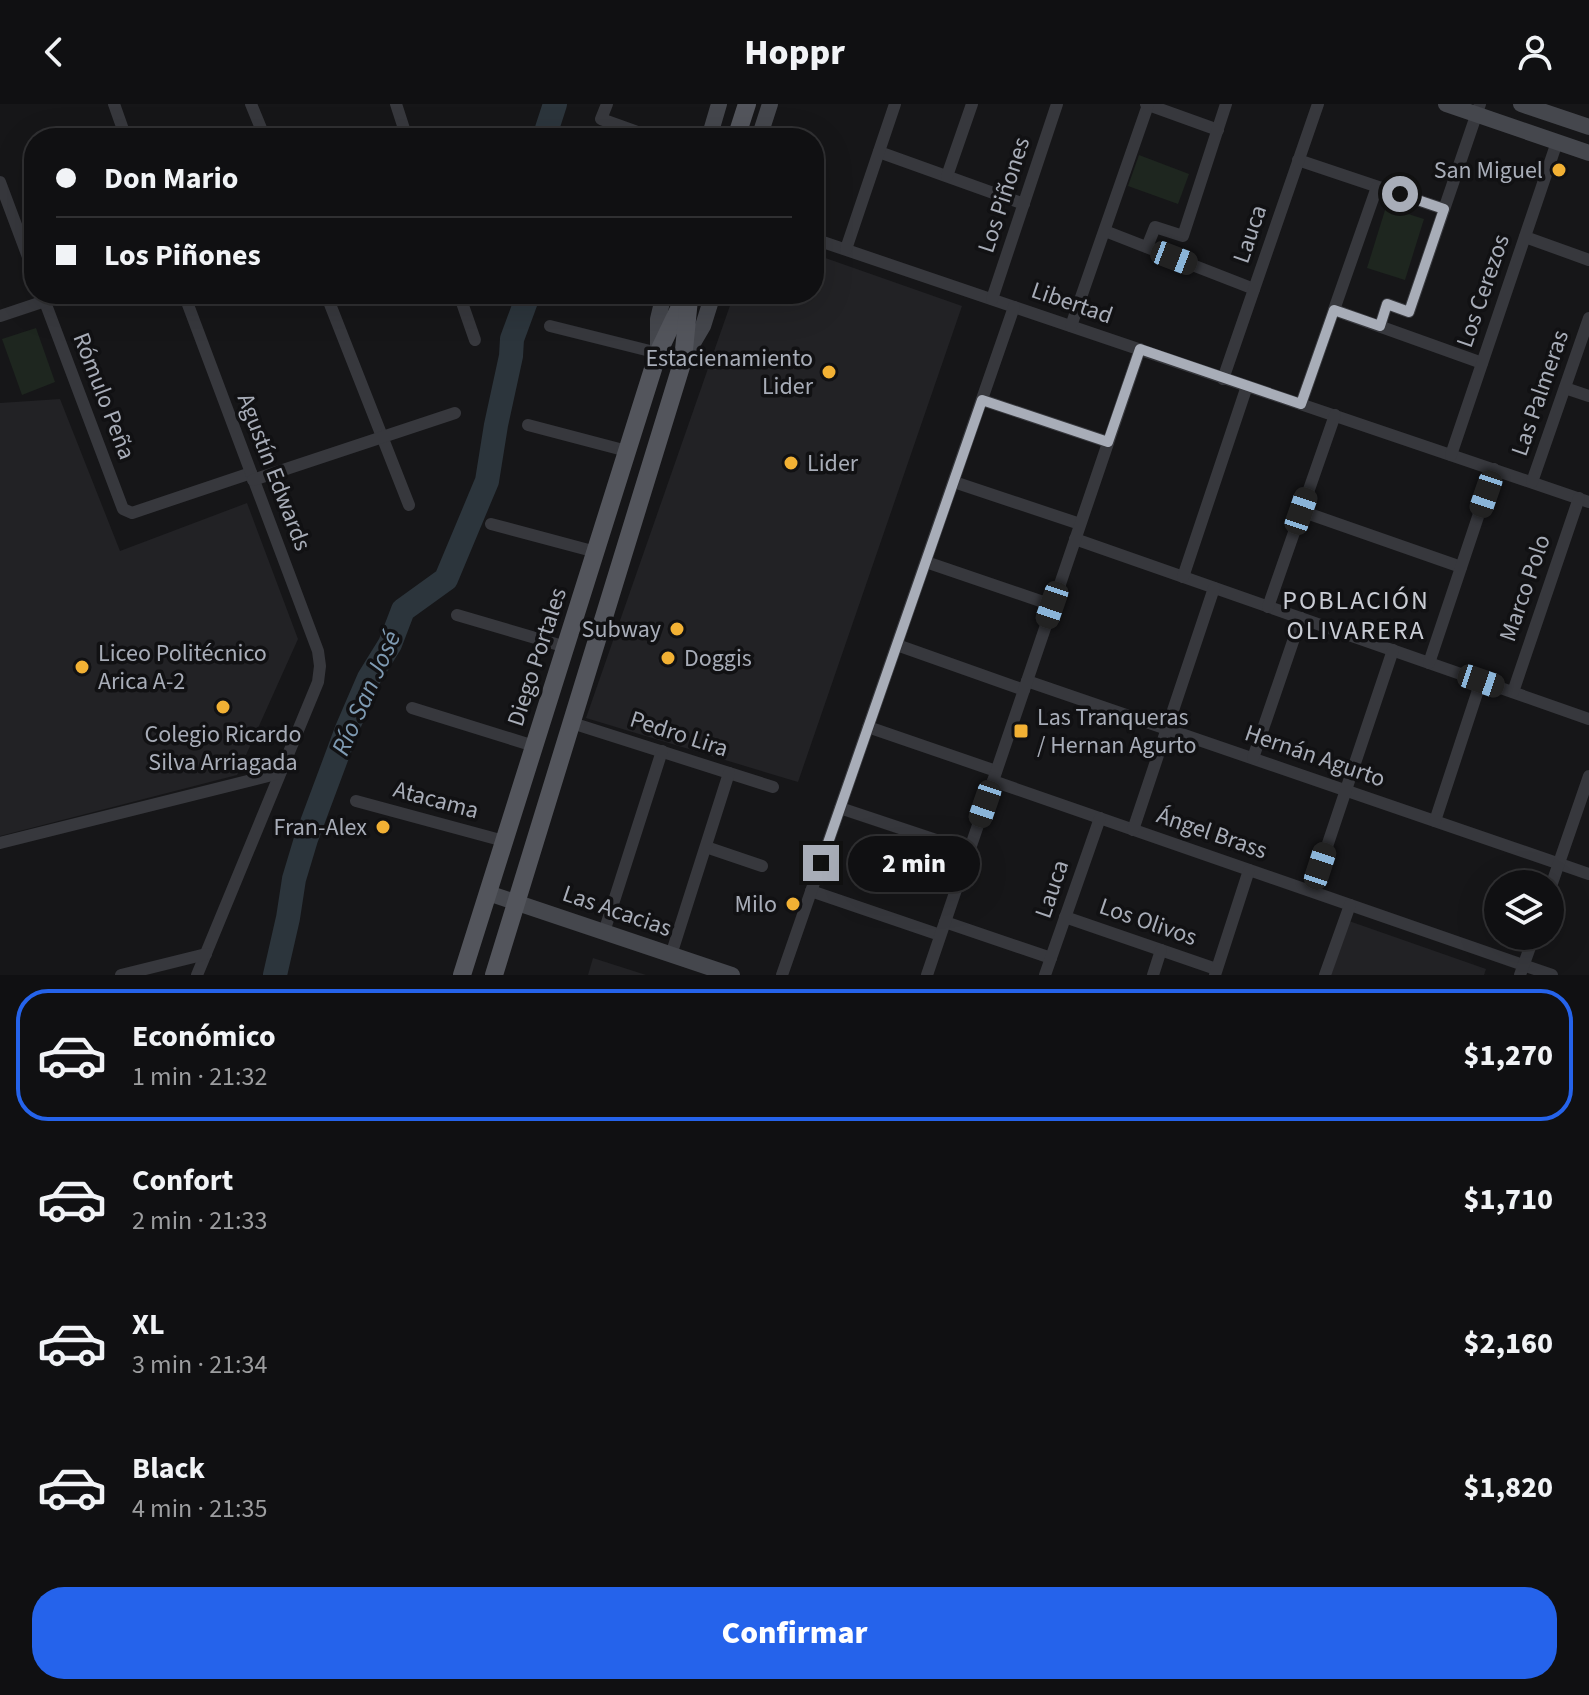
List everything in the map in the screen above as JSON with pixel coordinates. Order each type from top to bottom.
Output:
[{"type":"main road","points":[[739,128],[747,104]]},
{"type":"main road","name":"Diego Portales","points":[[462,975],[658,353],[683,304]]},
{"type":"main road","name":"Diego Portales","points":[[494,975],[683,360],[687,304]]},
{"type":"main road","points":[[557,673],[585,680]]},
{"type":"street","points":[[114,104],[122,128]]},
{"type":"street","points":[[251,104],[261,128]]},
{"type":"street","points":[[396,104],[404,128]]},
{"type":"street","points":[[607,104],[601,119],[626,128]]},
{"type":"street","points":[[712,128],[719,104]]},
{"type":"street","points":[[762,128],[770,104]]},
{"type":"street","points":[[846,249],[895,104]]},
{"type":"street","points":[[947,176],[972,104]]},
{"type":"street","name":"Los Piñones","points":[[992,299],[1057,104]]},
{"type":"street","points":[[1071,326],[1147,104],[1218,130]]},
{"type":"street","points":[[1147,247],[1155,227],[1183,236],[1226,104]]},
{"type":"street","name":"Lauca","points":[[1223,379],[1318,104]]},
{"type":"street","points":[[1446,104],[1478,109],[1589,153]]},
{"type":"street","points":[[1521,104],[1548,108],[1589,127]]},
{"type":"street","points":[[1380,326],[1387,304],[1409,312],[1478,109]]},
{"type":"street","name":"Los Cerezos","points":[[1451,455],[1557,142]]},
{"type":"street","points":[[879,152],[1024,204]]},
{"type":"street","points":[[1298,160],[1444,209]]},
{"type":"street","points":[[0,182],[24,246]]},
{"type":"street","points":[[1301,404],[1377,187]]},
{"type":"street","points":[[1105,231],[1254,289]]},
{"type":"street","points":[[1525,237],[1589,260]]},
{"type":"street","name":"Libertad","points":[[824,242],[1584,500]]},
{"type":"street","points":[[0,316],[29,304]]},
{"type":"street","name":"Rómulo Peña","points":[[45,304],[123,509],[132,513],[252,477]]},
{"type":"street","name":"Agustín Edwards","points":[[188,304],[318,651],[318,682],[280,773]]},
{"type":"street","points":[[330,304],[409,505]]},
{"type":"street","points":[[462,304],[475,340]]},
{"type":"street","name":"Diego Portales","points":[[658,353],[658,319],[662,304]]},
{"type":"street","name":"Diego Portales","points":[[683,360],[703,326],[710,304]]},
{"type":"street","points":[[782,975],[1014,307]]},
{"type":"street","points":[[1334,310],[1482,363]]},
{"type":"street","name":"Las Palmeras","points":[[1532,482],[1589,318]]},
{"type":"street","points":[[550,326],[658,353]]},
{"type":"street","points":[[927,975],[1140,349]]},
{"type":"street","points":[[1183,577],[1247,386]]},
{"type":"street","points":[[1565,388],[1589,396]]},
{"type":"street","points":[[982,400],[1108,442]]},
{"type":"street","points":[[252,477],[455,413]]},
{"type":"street","points":[[1268,607],[1335,415]]},
{"type":"street","points":[[528,425],[627,451]]},
{"type":"street","name":"Las Palmeras","points":[[1429,663],[1494,469]]},
{"type":"street","points":[[954,482],[1080,524]]},
{"type":"street","name":"Marco Polo","points":[[1513,692],[1584,500]]},
{"type":"street","points":[[1301,511],[1461,567]]},
{"type":"street","points":[[491,524],[596,552]]},
{"type":"street","points":[[1075,539],[1589,719]]},
{"type":"street","points":[[926,562],[1052,605]]},
{"type":"street","points":[[1133,830],[1214,588]]},
{"type":"street","points":[[457,615],[566,647]]},
{"type":"street","points":[[1253,758],[1301,618]]},
{"type":"street","name":"Hernán Agurto","points":[[897,645],[1167,729],[1589,874]]},
{"type":"street","points":[[1312,891],[1393,650]]},
{"type":"street","points":[[1435,821],[1481,681]]},
{"type":"street","points":[[412,708],[534,746]]},
{"type":"street","name":"Pedro Lira","points":[[572,723],[773,787]]},
{"type":"street","name":"Ángel Brass","points":[[868,727],[1133,830],[1312,891],[1522,970],[1552,975]]},
{"type":"street","points":[[604,932],[662,751]]},
{"type":"street","points":[[0,843],[280,773]]},
{"type":"street","points":[[197,975],[280,773]]},
{"type":"street","points":[[671,955],[729,773]]},
{"type":"street","points":[[1557,870],[1589,776]]},
{"type":"street","name":"Atacama","points":[[356,801],[504,841]]},
{"type":"street","points":[[840,808],[969,851]]},
{"type":"street","name":"Lauca","points":[[1045,975],[1100,818]]},
{"type":"street","points":[[706,847],[762,866]]},
{"type":"street","points":[[1216,972],[1249,870]]},
{"type":"street","points":[[811,891],[1051,958]]},
{"type":"street","name":"Las Acacias","points":[[488,893],[732,975]]},
{"type":"street","points":[[1325,975],[1350,905]]},
{"type":"street","name":"Los Olivos","points":[[1065,917],[1216,972]]},
{"type":"street","points":[[1153,975],[1161,950]]},
{"type":"street","points":[[1522,970],[1529,950]]},
{"type":"street","points":[[121,975],[206,954]]},
{"type":"shaded area","points":[[1139,155],[1189,174],[1178,204],[1128,186]]},
{"type":"shaded area","points":[[1386,207],[1424,219],[1405,280],[1367,268]]},
{"type":"shaded area","name":"Lider","points":[[824,258],[962,306],[798,782],[586,718],[731,304],[824,304]]},
{"type":"shaded area","points":[[36,328],[55,382],[22,395],[2,339]]},
{"type":"shaded area","name":"Liceo Politécnico Arica A-2","points":[[60,399],[120,551],[247,503],[298,639],[237,775],[0,836],[0,403]]},
{"type":"shaded area","points":[[1349,921],[1486,969],[1484,975],[1331,975]]},
{"type":"shaded area","points":[[593,958],[646,975],[588,975]]},
{"type":"waterway","name":"Río San José","points":[[547,128],[555,104]]},
{"type":"waterway","name":"Río San José","points":[[275,975],[294,879],[347,729],[369,678],[390,644],[403,610],[446,579],[487,481],[512,339],[525,304]]},
{"type":"place","name":"San Miguel","points":[[1559,170]]},
{"type":"place","name":"Estacienamiento Lider","points":[[829,372]]},
{"type":"place","name":"Lider","points":[[791,463]]},
{"type":"place","name":"Subway","points":[[677,629]]},
{"type":"place","name":"Doggis","points":[[668,658]]},
{"type":"place","name":"Liceo Politécnico Arica A-2","points":[[82,667]]},
{"type":"place","name":"Colegio Ricardo Silva Arriagada","points":[[223,707]]},
{"type":"place","name":"Las Tranqueras / Hernan Agurto","points":[[1021,731]]},
{"type":"place","name":"Fran-Alex","points":[[383,827]]},
{"type":"place","name":"Milo","points":[[793,904]]},
{"type":"district","name":"POBLACIÓN OLIVARERA","points":[[1356,615]]},
{"type":"route","points":[[821,863],[982,400],[1108,442],[1140,349],[1301,404],[1334,310],[1380,326],[1387,304],[1409,312],[1444,209],[1400,194]]}]
